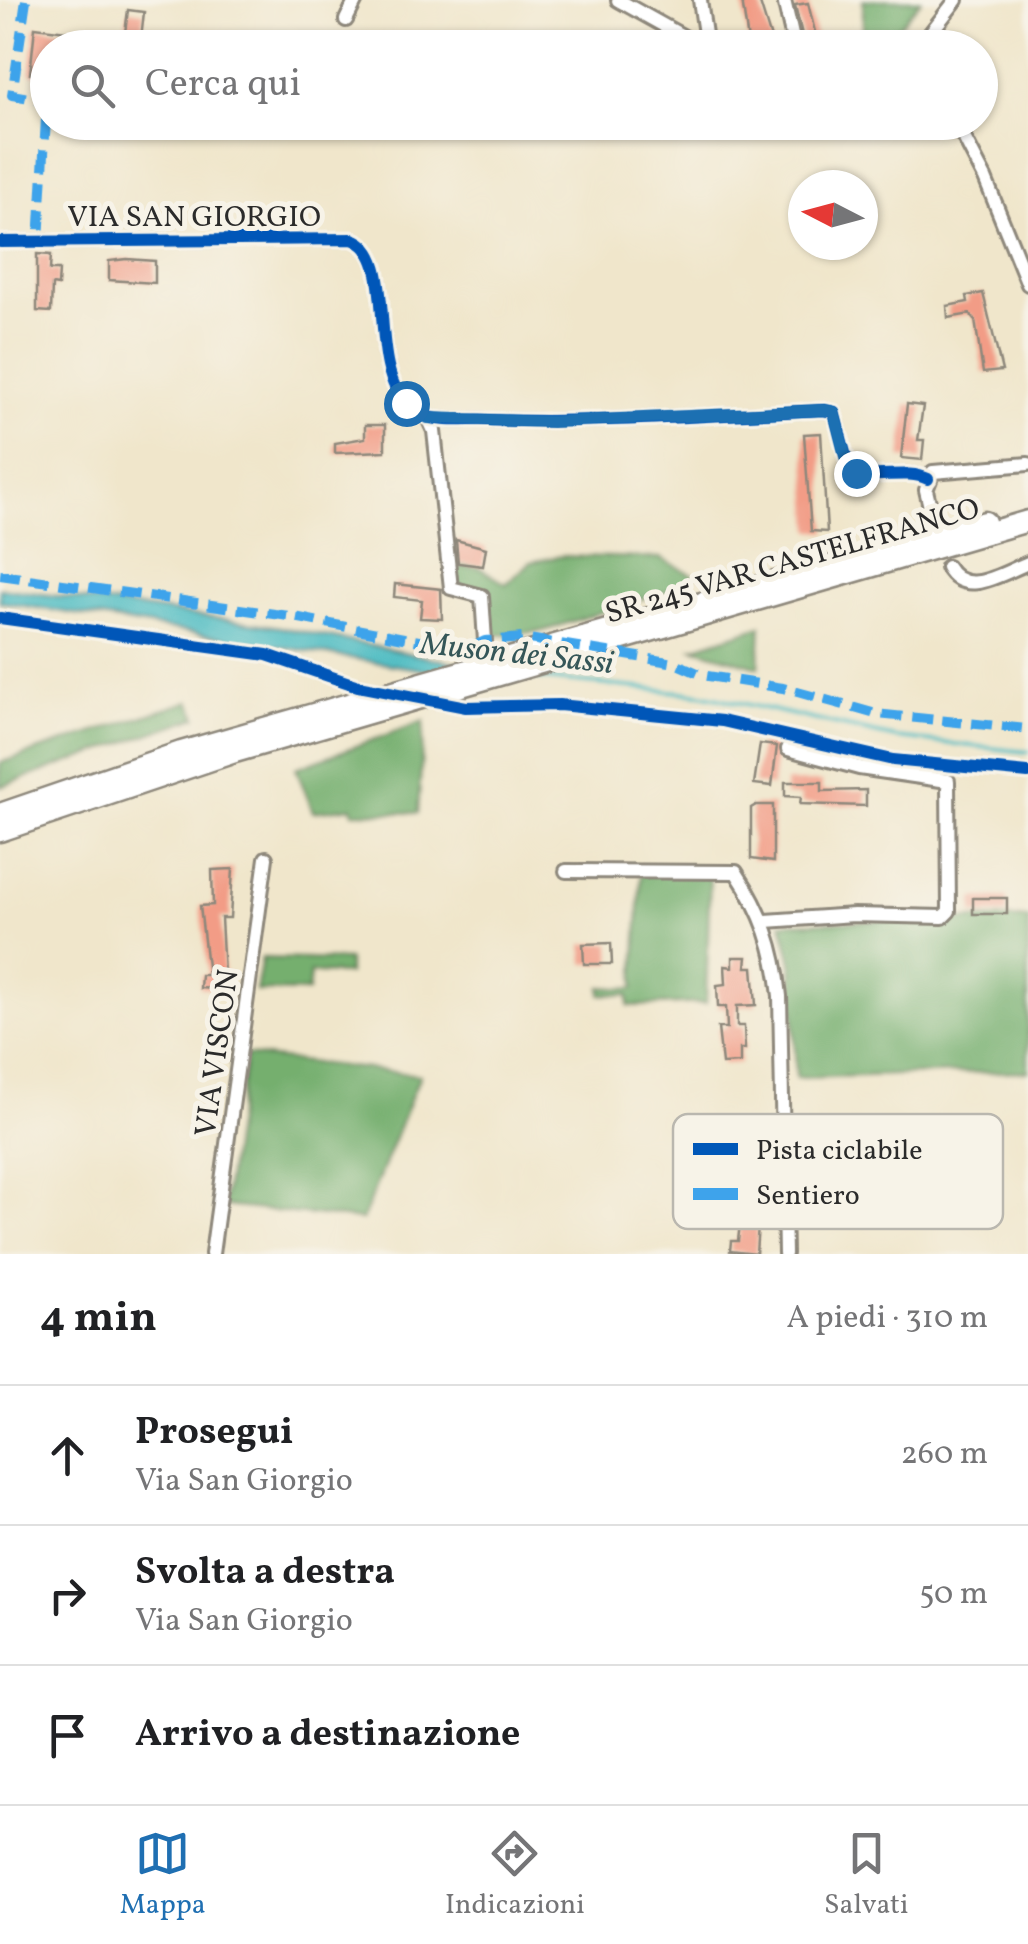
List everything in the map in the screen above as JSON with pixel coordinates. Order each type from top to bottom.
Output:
[{"type":"highway","name":"SR 245 VAR CASTELFRANCO","points":[[0,814],[124,770],[334,706],[1028,510]]},
{"type":"highway","name":"SR 245 VAR CASTELFRANCO","points":[[0,831],[163,773],[1028,521]]},
{"type":"street","points":[[346,20],[356,0]]},
{"type":"street","points":[[618,0],[636,5],[677,30]]},
{"type":"street","points":[[700,0],[704,30]]},
{"type":"street","points":[[784,0],[791,30]]},
{"type":"street","points":[[933,30],[956,0]]},
{"type":"street","points":[[965,140],[1028,284]]},
{"type":"street","name":"VIA SAN GIORGIO","points":[[0,242],[364,243],[377,262],[382,347],[390,380],[406,403],[428,418]]},
{"type":"street","points":[[485,641],[482,596],[451,588],[434,431],[428,418],[552,422],[824,410],[834,412],[840,420],[848,468],[856,473],[909,472],[928,478]]},
{"type":"street","points":[[934,523],[926,490],[928,478],[938,471],[1028,464]]},
{"type":"street","points":[[947,566],[957,580],[970,584],[1028,563]]},
{"type":"street","points":[[766,921],[854,915],[942,917],[950,912],[948,781],[944,777],[859,768],[788,749]]},
{"type":"street","name":"VIA VISCON","points":[[212,1254],[266,858]]},
{"type":"street","points":[[566,870],[736,872],[766,921],[776,957],[782,1114]]},
{"type":"street","points":[[785,1229],[785,1254]]},
{"type":"green space","points":[[863,0],[921,0],[896,30],[863,30]]},
{"type":"green space","points":[[562,556],[660,558],[694,575],[689,584],[543,631],[490,636],[488,597],[455,586],[455,566],[480,568],[506,584],[531,562]]},
{"type":"green space","points":[[761,626],[759,667],[693,648]]},
{"type":"green space","points":[[190,701],[197,717],[0,787],[0,763]]},
{"type":"green space","points":[[424,721],[418,813],[353,812],[352,807],[313,812],[296,768]]},
{"type":"green space","points":[[710,873],[706,1003],[629,1006],[628,995],[601,994],[601,987],[634,989],[641,874]]},
{"type":"green space","points":[[1028,918],[1028,1071],[796,1078],[792,962],[782,923]]},
{"type":"green space","points":[[262,958],[348,960],[348,974],[310,973],[308,992],[256,991]]},
{"type":"green space","points":[[246,1055],[420,1075],[362,1220],[223,1206]]},
{"type":"water","points":[[0,588],[280,627],[456,663],[431,671],[0,602]]},
{"type":"building","points":[[742,0],[759,0],[768,30],[746,30]]},
{"type":"building","points":[[808,3],[815,30],[801,30],[795,5]]},
{"type":"building","points":[[128,10],[144,12],[142,30],[125,30]]},
{"type":"building","points":[[37,254],[51,255],[50,270],[59,270],[58,286],[52,285],[51,312],[37,311]]},
{"type":"building","points":[[109,261],[155,261],[155,283],[109,280]]},
{"type":"building","points":[[983,293],[1002,371],[983,373],[975,320],[970,314],[948,318],[947,306],[968,302],[967,296]]},
{"type":"building","points":[[907,404],[923,406],[918,440],[924,440],[922,460],[901,458]]},
{"type":"building","points":[[365,425],[385,425],[385,451],[335,453],[335,443],[365,438]]},
{"type":"building","points":[[821,433],[827,532],[811,531],[804,434]]},
{"type":"building","points":[[456,540],[486,548],[483,566],[458,563]]},
{"type":"building","points":[[395,584],[441,589],[442,619],[420,618],[422,600],[394,597]]},
{"type":"building","points":[[760,744],[777,746],[772,786],[754,784]]},
{"type":"building","points":[[785,782],[822,782],[822,791],[866,790],[866,806],[800,804],[801,797],[785,796]]},
{"type":"building","points":[[773,805],[773,862],[751,859],[751,808]]},
{"type":"building","points":[[233,869],[230,918],[221,918],[224,974],[230,973],[230,990],[200,988],[201,975],[208,975],[200,906],[213,905],[212,870]]},
{"type":"building","points":[[973,898],[1007,898],[1007,914],[973,914]]},
{"type":"building","points":[[611,943],[612,964],[584,964],[583,944]]},
{"type":"building","points":[[733,957],[747,957],[746,967],[753,967],[756,1005],[737,1006],[737,1026],[744,1026],[745,1049],[740,1049],[740,1063],[722,1064],[718,1028],[727,1028],[726,1007],[718,1007],[717,985],[726,984],[725,966],[733,967]]},
{"type":"building","points":[[739,1229],[758,1229],[756,1254],[730,1251],[731,1241],[738,1241]]},
{"type":"waterway","name":"Muson dei Sassi","points":[[523,677],[701,694],[896,738],[1028,752]]},
{"type":"marked path","points":[[26,0],[12,95],[30,98]]},
{"type":"marked path","points":[[39,242],[45,140]]},
{"type":"marked path","points":[[0,575],[289,616],[466,650],[485,641],[523,638],[675,663],[702,675],[783,688],[876,714],[1028,729]]},
{"type":"cycle path","points":[[0,242],[352,239],[366,249],[375,265],[387,363],[395,386],[407,404],[426,416],[448,420],[571,421],[824,410],[834,412],[849,468],[867,475],[908,474],[928,479]]},
{"type":"cycle path","points":[[0,618],[267,655],[358,686],[466,707],[559,705],[722,721],[893,760],[1028,773]]},
{"type":"route","points":[[406,403],[428,418],[552,422],[824,410],[834,412],[840,420],[848,468],[856,473]]}]
